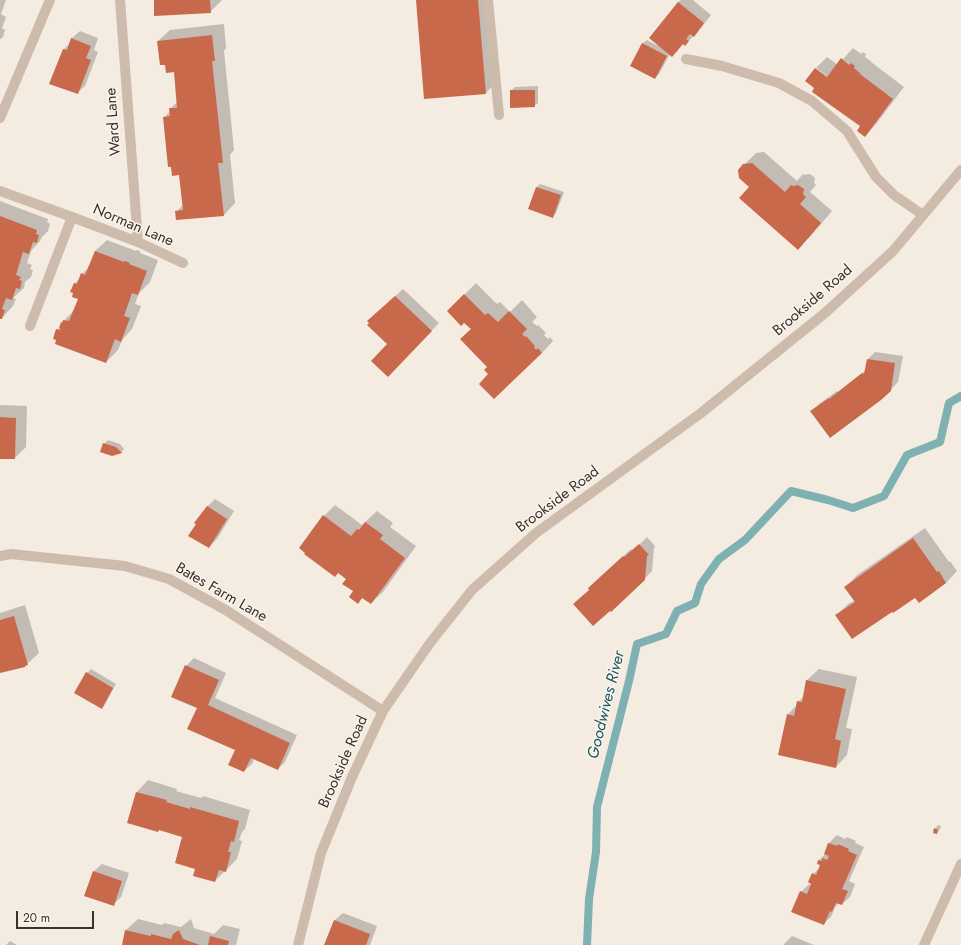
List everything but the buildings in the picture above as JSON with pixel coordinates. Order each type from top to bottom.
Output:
[{"type":"street","points":[[0,118],[50,0]]},
{"type":"street","name":"Ward Lane","points":[[120,0],[138,242]]},
{"type":"street","points":[[488,0],[499,115]]},
{"type":"street","points":[[686,59],[722,66],[779,83],[812,101],[847,131],[876,176],[894,195],[923,215]]},
{"type":"street","name":"Brookside Road","points":[[298,945],[321,853],[352,777],[383,711],[430,643],[472,590],[536,534],[701,413],[819,318],[893,251],[960,173]]},
{"type":"street","name":"Norman Lane","points":[[0,190],[138,242],[182,263]]},
{"type":"street","name":"Norman Lane","points":[[30,326],[72,217]]},
{"type":"street","name":"Bates Farm Lane","points":[[0,556],[11,554],[125,566],[169,579],[224,609],[383,711]]},
{"type":"street","points":[[924,945],[961,864]]},
{"type":"waterway","name":"Goodwives River","points":[[587,945],[589,899],[596,852],[597,807],[637,644],[666,634],[677,611],[695,603],[701,584],[719,559],[745,540],[791,491],[853,508],[884,496],[907,455],[940,442],[949,403],[961,396]]}]
